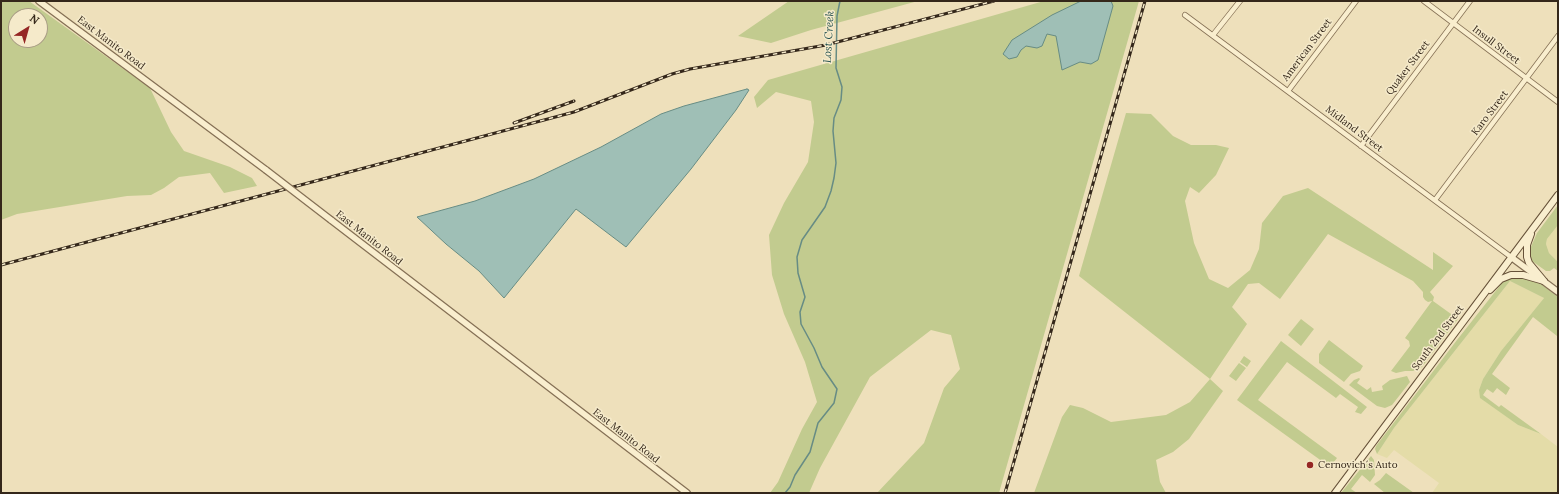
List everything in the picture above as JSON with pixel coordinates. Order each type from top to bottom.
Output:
[{"type":"main road","name":"South 2nd Street","points":[[1335,493],[1558,195]]},
{"type":"main road","points":[[1533,228],[1527,245],[1527,257],[1529,263],[1544,281]]},
{"type":"main road","points":[[1474,307],[1501,279],[1511,275],[1522,275],[1544,281]]},
{"type":"street","name":"East Manito Road","points":[[39,1],[266,170],[687,493]]},
{"type":"street","points":[[1213,36],[1240,1]]},
{"type":"street","name":"American Street","points":[[1288,91],[1356,1]]},
{"type":"street","name":"Insull Street","points":[[1424,1],[1558,102]]},
{"type":"street","name":"Quaker Street","points":[[1361,146],[1470,1]]},
{"type":"street","name":"Midland Street","points":[[1185,15],[1511,257]]},
{"type":"street","name":"Karo Street","points":[[1435,200],[1558,36]]},
{"type":"street","points":[[1511,257],[1558,292]]},
{"type":"shaded area","points":[[1558,225],[1558,262],[1549,253],[1546,244],[1547,239]]},
{"type":"shaded area","points":[[1510,281],[1544,298],[1501,351],[1483,379],[1479,390],[1481,398],[1518,425],[1541,434],[1558,447],[1558,493],[1432,493],[1439,483],[1394,450],[1387,458],[1377,454],[1394,428]]},
{"type":"green space","points":[[1,1],[29,1],[39,8],[8,8],[8,48],[48,48],[48,15],[150,88],[171,132],[184,151],[230,167],[252,178],[257,186],[224,193],[210,173],[179,177],[151,195],[127,196],[17,214],[1,220]]},
{"type":"green space","points":[[789,1],[918,1],[811,30],[771,43],[738,36]]},
{"type":"green space","points":[[1044,1],[1139,1],[999,493],[877,493],[924,443],[944,388],[960,369],[951,335],[931,330],[870,377],[820,468],[809,493],[770,493],[778,482],[802,429],[817,402],[805,362],[784,314],[772,275],[769,235],[784,203],[808,162],[814,122],[811,101],[776,92],[757,108],[754,97],[768,80]]},
{"type":"green space","points":[[1126,113],[1151,114],[1173,136],[1191,145],[1216,145],[1229,148],[1216,175],[1199,193],[1190,187],[1185,201],[1194,243],[1209,279],[1228,288],[1250,270],[1259,249],[1262,223],[1283,196],[1308,188],[1433,270],[1433,252],[1453,266],[1430,292],[1434,297],[1433,301],[1458,319],[1422,367],[1413,371],[1396,373],[1391,371],[1410,346],[1409,341],[1405,338],[1432,301],[1428,302],[1425,300],[1423,297],[1423,292],[1413,281],[1328,234],[1280,299],[1259,283],[1248,284],[1232,307],[1247,324],[1210,379],[1079,276]]},
{"type":"green space","points":[[1558,205],[1558,225],[1547,239],[1546,244],[1549,253],[1558,262],[1558,271],[1554,268],[1550,271],[1546,271],[1532,261],[1530,257],[1530,249],[1537,233]]},
{"type":"green space","points":[[1517,276],[1541,284],[1558,297],[1558,335],[1557,336],[1533,317],[1492,374],[1510,388],[1506,395],[1497,388],[1493,393],[1487,389],[1483,395],[1499,407],[1501,405],[1541,434],[1518,425],[1480,398],[1479,390],[1483,379],[1501,351],[1544,298],[1510,281],[1394,428],[1377,454],[1375,449],[1376,446],[1457,340],[1502,283],[1508,278]]},
{"type":"green space","points":[[1301,319],[1314,329],[1301,346],[1288,335]]},
{"type":"green space","points":[[1329,340],[1363,366],[1360,371],[1351,374],[1344,382],[1319,363],[1319,354]]},
{"type":"green space","points":[[1281,341],[1367,407],[1361,414],[1355,412],[1358,407],[1340,394],[1336,398],[1287,362],[1258,400],[1337,458],[1330,467],[1237,400]]},
{"type":"green space","points":[[1244,356],[1251,361],[1247,367],[1240,362]]},
{"type":"green space","points":[[1239,363],[1246,368],[1236,381],[1229,376]]},
{"type":"green space","points":[[1407,376],[1410,382],[1392,405],[1385,408],[1377,406],[1349,385],[1354,380],[1359,378],[1360,379],[1357,383],[1367,390],[1371,387],[1372,392],[1383,390],[1382,386],[1390,380]]},
{"type":"green space","points":[[1210,379],[1223,391],[1189,439],[1173,452],[1156,460],[1160,482],[1166,493],[1034,493],[1062,417],[1070,405],[1083,408],[1111,422],[1166,415],[1190,402]]},
{"type":"green space","points":[[1371,456],[1374,460],[1375,475],[1370,482],[1362,475],[1351,489],[1357,493],[1341,493]]},
{"type":"green space","points":[[1386,473],[1414,493],[1385,493],[1374,484]]},
{"type":"water","points":[[1081,1],[1111,1],[1113,6],[1098,60],[1091,64],[1080,62],[1062,70],[1056,36],[1047,34],[1042,46],[1037,48],[1026,46],[1021,50],[1017,57],[1009,59],[1003,54],[1012,40],[1052,15]]},
{"type":"water","points":[[747,89],[749,90],[736,110],[691,169],[626,247],[576,209],[504,298],[479,271],[446,244],[417,217],[475,201],[534,179],[601,147],[661,114],[684,106]]},
{"type":"waterway","name":"Lost Creek","points":[[785,493],[810,452],[818,423],[834,403],[837,389],[822,367],[801,324],[800,312],[805,297],[798,273],[797,257],[802,240],[825,207],[834,178],[836,163],[833,131],[834,118],[841,100],[842,87],[836,68],[837,16],[840,1]]},
{"type":"railway","points":[[1,265],[574,112],[672,74],[690,69],[826,45],[994,1]]},
{"type":"railway","points":[[1005,493],[1145,1]]},
{"type":"railway","points":[[514,123],[574,101]]},
{"type":"place","name":"Cernovich´s Auto","points":[[1310,465]]}]
